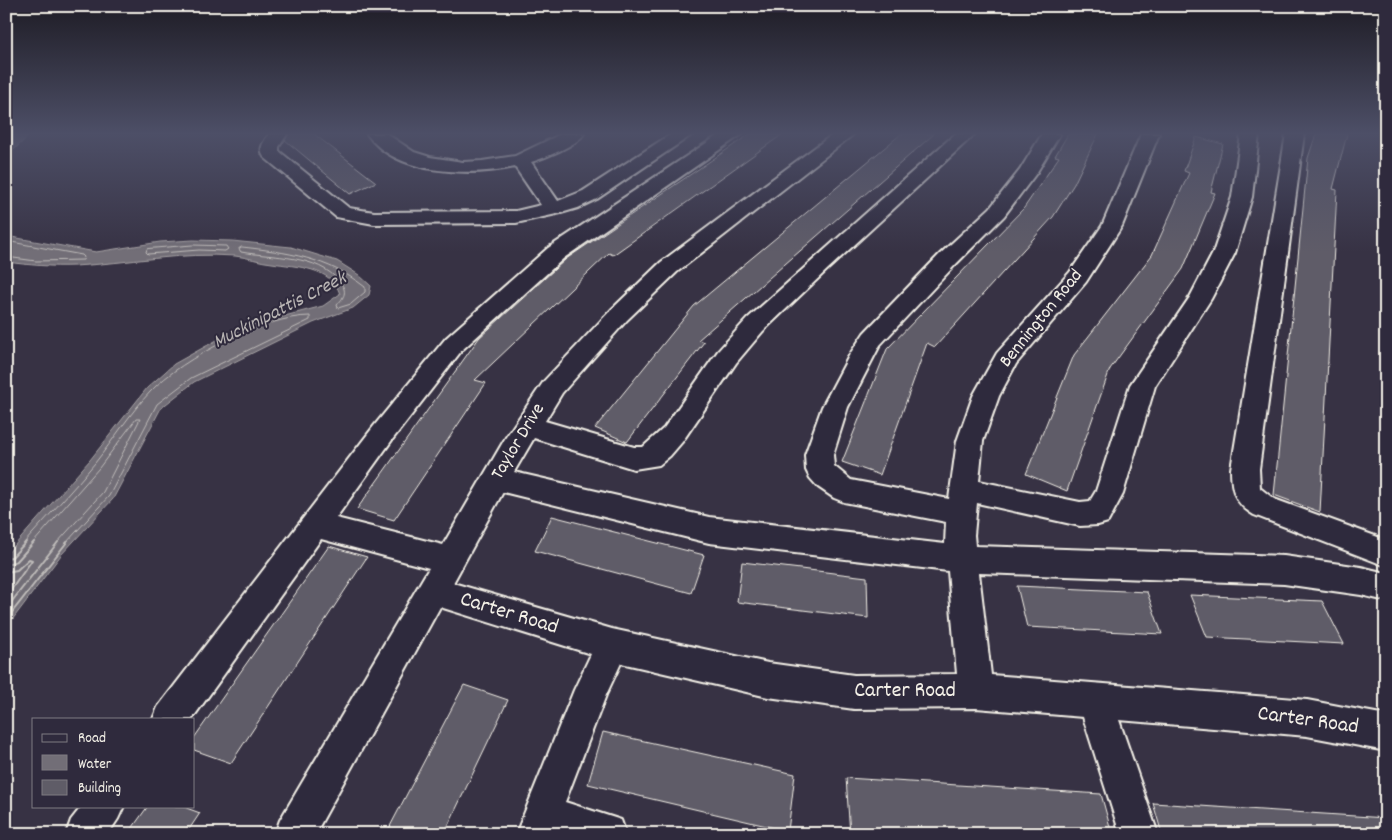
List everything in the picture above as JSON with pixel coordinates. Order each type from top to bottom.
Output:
[{"type":"street","points":[[295,173],[343,213],[374,218],[507,217],[554,209],[571,204],[624,173]]},
{"type":"street","points":[[529,173],[554,209]]},
{"type":"street","points":[[171,718],[383,433],[454,344],[556,253],[675,173]]},
{"type":"street","name":"Taylor Drive","points":[[294,834],[450,560],[528,426],[553,387],[620,315],[669,267],[793,173]]},
{"type":"street","points":[[528,426],[634,458],[649,457],[660,449],[673,435],[726,357],[755,325],[922,173]]},
{"type":"street","points":[[1027,173],[997,212],[948,259],[872,339],[862,354],[836,407],[819,455],[820,470],[828,479],[844,490],[1080,514],[1098,513],[1109,494],[1143,385],[1200,299],[1224,253],[1242,197],[1245,173]]},
{"type":"street","name":"Bennington Road","points":[[976,691],[959,536],[970,441],[986,396],[1006,359],[1078,277],[1112,226],[1134,173]]},
{"type":"street","points":[[1289,173],[1245,469],[1245,491],[1252,501],[1264,507],[1386,553]]},
{"type":"street","points":[[497,479],[709,530],[961,560],[1284,570],[1361,581],[1386,587]]},
{"type":"street","points":[[314,525],[450,560]]},
{"type":"street","name":"Carter Road","points":[[434,591],[612,645],[768,680],[854,692],[976,691],[1307,718],[1386,733]]},
{"type":"street","points":[[607,834],[539,824],[591,690],[612,645]]},
{"type":"street","points":[[1095,700],[1139,834]]},
{"type":"street","points":[[85,834],[104,808]]},
{"type":"water","points":[[6,236],[96,252],[160,242],[193,240],[232,241],[291,247],[337,261],[359,275],[371,286],[369,295],[353,308],[313,323],[194,382],[161,408],[113,499],[61,555],[6,628],[6,555],[90,460],[147,388],[174,364],[217,340],[250,325],[323,306],[340,294],[336,285],[321,273],[302,267],[235,256],[195,255],[66,266],[40,266],[6,262]]},
{"type":"building","points":[[325,173],[365,173],[376,182],[350,194]]},
{"type":"building","points":[[692,173],[728,173],[613,255],[609,253],[475,380],[486,383],[394,520],[357,509],[479,338],[566,259]]},
{"type":"building","points":[[854,173],[889,173],[698,340],[704,342],[627,442],[595,428],[694,306]]},
{"type":"building","points":[[1048,173],[1079,173],[1053,217],[935,347],[927,343],[880,475],[842,462],[887,349],[1024,208]]},
{"type":"building","points":[[1189,173],[1216,173],[1211,192],[1215,193],[1183,269],[1110,369],[1067,491],[1026,474],[1074,355],[1152,255]]},
{"type":"building","points":[[1306,173],[1337,173],[1333,189],[1337,190],[1320,512],[1274,495]]},
{"type":"building","points":[[552,516],[704,555],[691,593],[535,551]]},
{"type":"building","points":[[329,546],[367,557],[231,763],[195,750],[195,737]]},
{"type":"building","points":[[742,562],[867,577],[868,618],[737,602]]},
{"type":"building","points":[[1017,586],[1147,592],[1162,634],[1027,627]]},
{"type":"building","points":[[1190,595],[1322,601],[1344,644],[1207,637]]},
{"type":"building","points":[[464,685],[508,700],[444,834],[386,834]]},
{"type":"building","points":[[603,732],[795,774],[788,831],[588,784]]},
{"type":"building","points":[[846,778],[1101,794],[1112,834],[850,834]]},
{"type":"building","points":[[1153,803],[1386,818],[1386,834],[1162,834]]},
{"type":"building","points":[[147,808],[186,808],[200,813],[186,834],[128,834]]},
{"type":"water label","name":"Muckinipattis Creek","points":[[280,311]]}]
